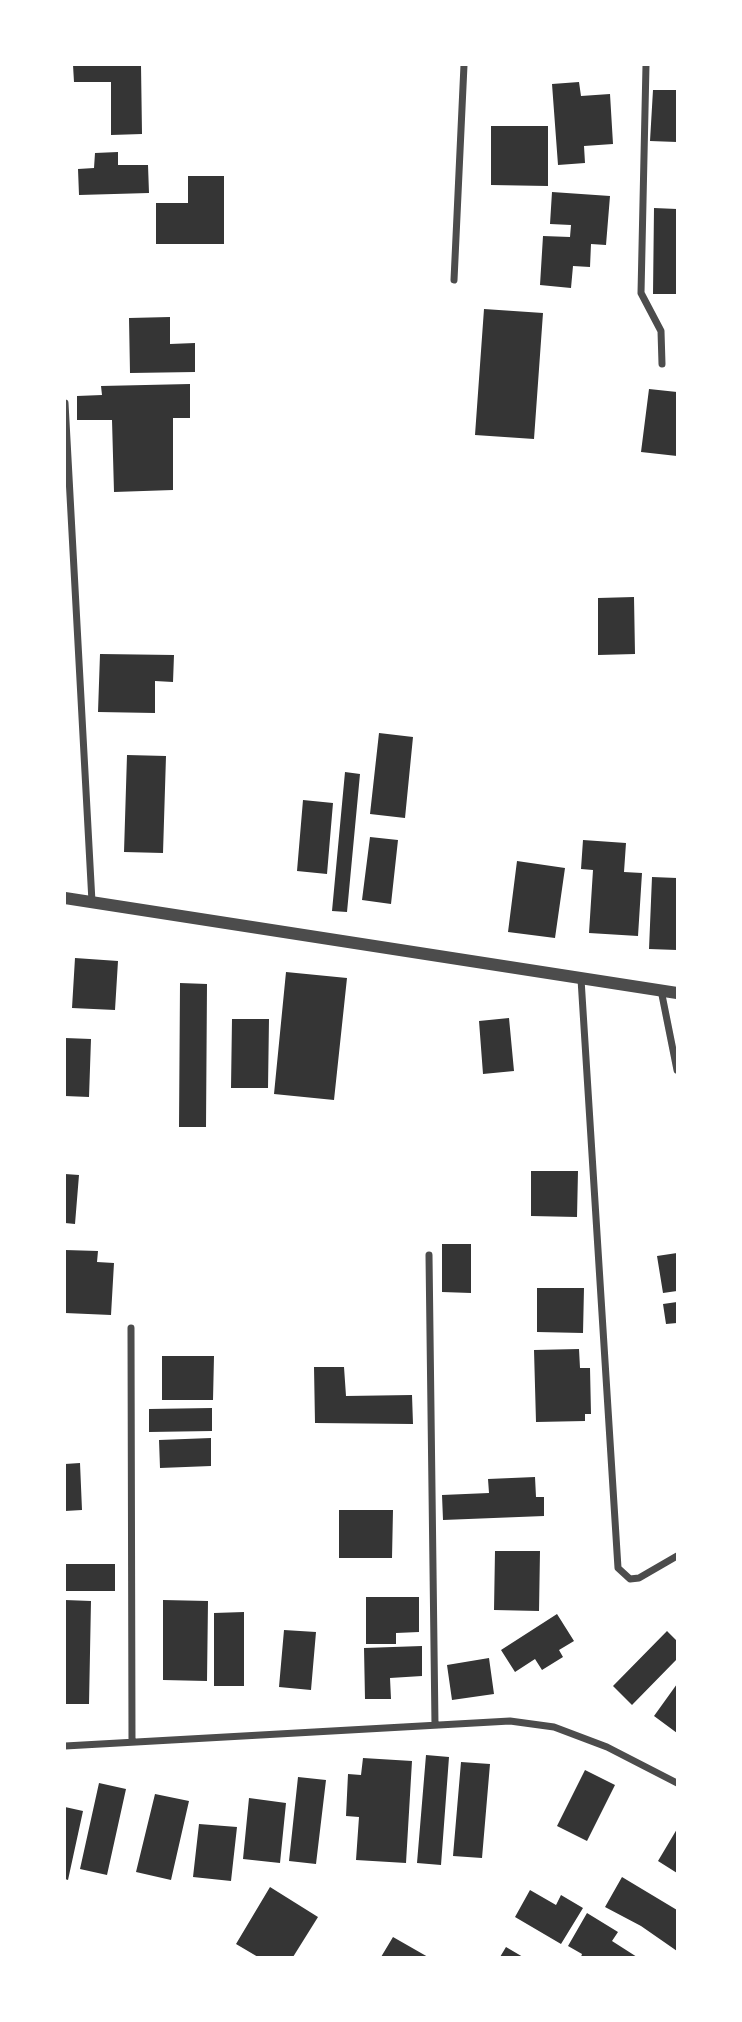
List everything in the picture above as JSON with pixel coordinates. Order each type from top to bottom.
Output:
[{"type":"street","points":[[454,280],[464,65]]},
{"type":"street","points":[[646,65],[642,293],[661,331],[662,364]]},
{"type":"street","points":[[65,403],[92,902]]},
{"type":"street","points":[[65,898],[677,993]]},
{"type":"street","points":[[581,979],[618,1568],[629,1579],[639,1578],[677,1556]]},
{"type":"street","points":[[661,990],[677,1070]]},
{"type":"street","points":[[429,1255],[435,1725]]},
{"type":"street","points":[[131,1328],[132,1742]]},
{"type":"street","points":[[65,1746],[510,1721],[554,1727],[607,1747],[677,1783]]},
{"type":"building","points":[[73,65],[141,65],[142,134],[111,135],[111,82],[74,82]]},
{"type":"building","points":[[579,82],[581,96],[610,94],[613,144],[584,146],[585,163],[558,165],[552,84]]},
{"type":"building","points":[[653,90],[677,90],[677,142],[650,141]]},
{"type":"building","points":[[491,126],[548,126],[548,186],[491,185]]},
{"type":"building","points":[[118,152],[118,165],[148,165],[149,193],[79,195],[78,169],[94,168],[95,153]]},
{"type":"building","points":[[188,176],[224,176],[224,244],[156,244],[156,203],[188,203]]},
{"type":"building","points":[[552,192],[610,196],[606,245],[591,244],[590,267],[573,266],[571,288],[540,285],[543,236],[570,237],[571,225],[550,224]]},
{"type":"building","points":[[654,208],[677,209],[677,294],[653,294]]},
{"type":"building","points":[[484,309],[543,313],[534,439],[475,435]]},
{"type":"building","points":[[170,317],[170,344],[195,343],[195,372],[130,373],[129,318]]},
{"type":"building","points":[[190,384],[190,418],[173,418],[173,490],[114,492],[112,420],[77,420],[77,396],[102,395],[101,386]]},
{"type":"building","points":[[649,389],[677,392],[677,456],[641,452]]},
{"type":"building","points":[[634,597],[635,654],[598,655],[598,598]]},
{"type":"building","points":[[100,654],[174,655],[173,682],[155,681],[155,713],[98,712]]},
{"type":"building","points":[[379,733],[413,737],[405,818],[370,814]]},
{"type":"building","points":[[127,755],[166,756],[163,853],[124,852]]},
{"type":"building","points":[[345,772],[360,774],[347,912],[332,911]]},
{"type":"building","points":[[303,800],[333,803],[327,874],[297,871]]},
{"type":"building","points":[[370,837],[398,840],[391,904],[362,900]]},
{"type":"building","points":[[583,840],[626,843],[624,872],[642,873],[638,936],[589,933],[593,870],[581,869]]},
{"type":"building","points":[[517,861],[565,868],[555,938],[508,932]]},
{"type":"building","points":[[652,877],[677,878],[677,950],[649,949]]},
{"type":"building","points":[[75,958],[118,961],[115,1010],[72,1008]]},
{"type":"building","points":[[286,972],[347,978],[334,1100],[274,1094]]},
{"type":"building","points":[[180,983],[207,984],[206,1127],[179,1127]]},
{"type":"building","points":[[509,1018],[514,1071],[483,1074],[479,1021]]},
{"type":"building","points":[[232,1019],[269,1019],[268,1088],[231,1088]]},
{"type":"building","points":[[65,1038],[91,1039],[89,1097],[65,1096]]},
{"type":"building","points":[[531,1171],[578,1171],[577,1217],[531,1216]]},
{"type":"building","points":[[65,1174],[79,1175],[75,1224],[65,1223]]},
{"type":"building","points":[[442,1244],[471,1244],[471,1293],[442,1292]]},
{"type":"building","points":[[65,1250],[98,1251],[97,1262],[114,1263],[111,1315],[65,1313]]},
{"type":"building","points":[[677,1253],[677,1291],[663,1293],[657,1256]]},
{"type":"building","points":[[537,1288],[584,1288],[583,1333],[537,1332]]},
{"type":"building","points":[[677,1302],[677,1323],[666,1324],[663,1304]]},
{"type":"building","points":[[579,1349],[580,1368],[590,1368],[591,1414],[585,1414],[585,1421],[536,1422],[534,1350]]},
{"type":"building","points":[[162,1356],[214,1356],[213,1400],[162,1400]]},
{"type":"building","points":[[314,1367],[344,1367],[346,1396],[412,1395],[413,1424],[315,1423]]},
{"type":"building","points":[[212,1408],[212,1431],[149,1432],[149,1409]]},
{"type":"building","points":[[211,1438],[211,1466],[160,1468],[159,1440]]},
{"type":"building","points":[[80,1463],[82,1510],[65,1511],[65,1464]]},
{"type":"building","points":[[535,1477],[536,1497],[544,1497],[544,1516],[443,1520],[442,1495],[489,1493],[488,1479]]},
{"type":"building","points":[[339,1510],[393,1510],[392,1558],[339,1558]]},
{"type":"building","points":[[495,1551],[540,1551],[539,1611],[494,1610]]},
{"type":"building","points":[[65,1564],[115,1564],[115,1591],[65,1591]]},
{"type":"building","points":[[366,1597],[419,1597],[419,1632],[396,1633],[396,1644],[366,1644]]},
{"type":"building","points":[[65,1600],[91,1601],[89,1704],[65,1704]]},
{"type":"building","points":[[163,1600],[208,1601],[207,1681],[163,1680]]},
{"type":"building","points":[[244,1612],[244,1686],[214,1686],[214,1613]]},
{"type":"building","points":[[557,1614],[574,1641],[559,1650],[563,1657],[542,1670],[535,1659],[515,1672],[501,1650]]},
{"type":"building","points":[[284,1630],[316,1632],[311,1690],[279,1687]]},
{"type":"building","points":[[667,1631],[677,1641],[677,1659],[632,1705],[613,1686]]},
{"type":"building","points":[[422,1646],[422,1676],[390,1678],[391,1699],[365,1699],[364,1648]]},
{"type":"building","points":[[489,1658],[494,1694],[452,1700],[447,1665]]},
{"type":"building","points":[[677,1684],[677,1733],[654,1716]]},
{"type":"building","points":[[426,1755],[449,1757],[441,1865],[417,1863]]},
{"type":"building","points":[[363,1758],[412,1761],[406,1863],[356,1860],[359,1817],[346,1816],[348,1774],[361,1775]]},
{"type":"building","points":[[461,1762],[490,1764],[482,1858],[453,1856]]},
{"type":"building","points":[[585,1770],[615,1785],[587,1841],[557,1826]]},
{"type":"building","points":[[298,1777],[326,1780],[316,1864],[289,1861]]},
{"type":"building","points":[[99,1783],[126,1789],[107,1875],[80,1869]]},
{"type":"building","points":[[155,1794],[189,1801],[171,1880],[136,1872]]},
{"type":"building","points":[[249,1798],[286,1803],[280,1863],[243,1859]]},
{"type":"building","points":[[65,1807],[83,1811],[68,1880],[65,1879]]},
{"type":"building","points":[[199,1824],[237,1827],[231,1881],[193,1877]]},
{"type":"building","points":[[677,1829],[677,1873],[658,1861]]},
{"type":"building","points":[[622,1877],[677,1910],[677,1951],[641,1926],[605,1907]]},
{"type":"building","points":[[270,1887],[318,1917],[293,1957],[258,1957],[236,1944]]},
{"type":"building","points":[[530,1890],[556,1905],[561,1895],[583,1908],[561,1944],[515,1917]]},
{"type":"building","points":[[587,1913],[618,1932],[612,1941],[637,1957],[581,1957],[582,1954],[568,1946]]},
{"type":"building","points":[[393,1937],[428,1957],[381,1957]]},
{"type":"building","points":[[506,1947],[523,1957],[500,1957]]}]
